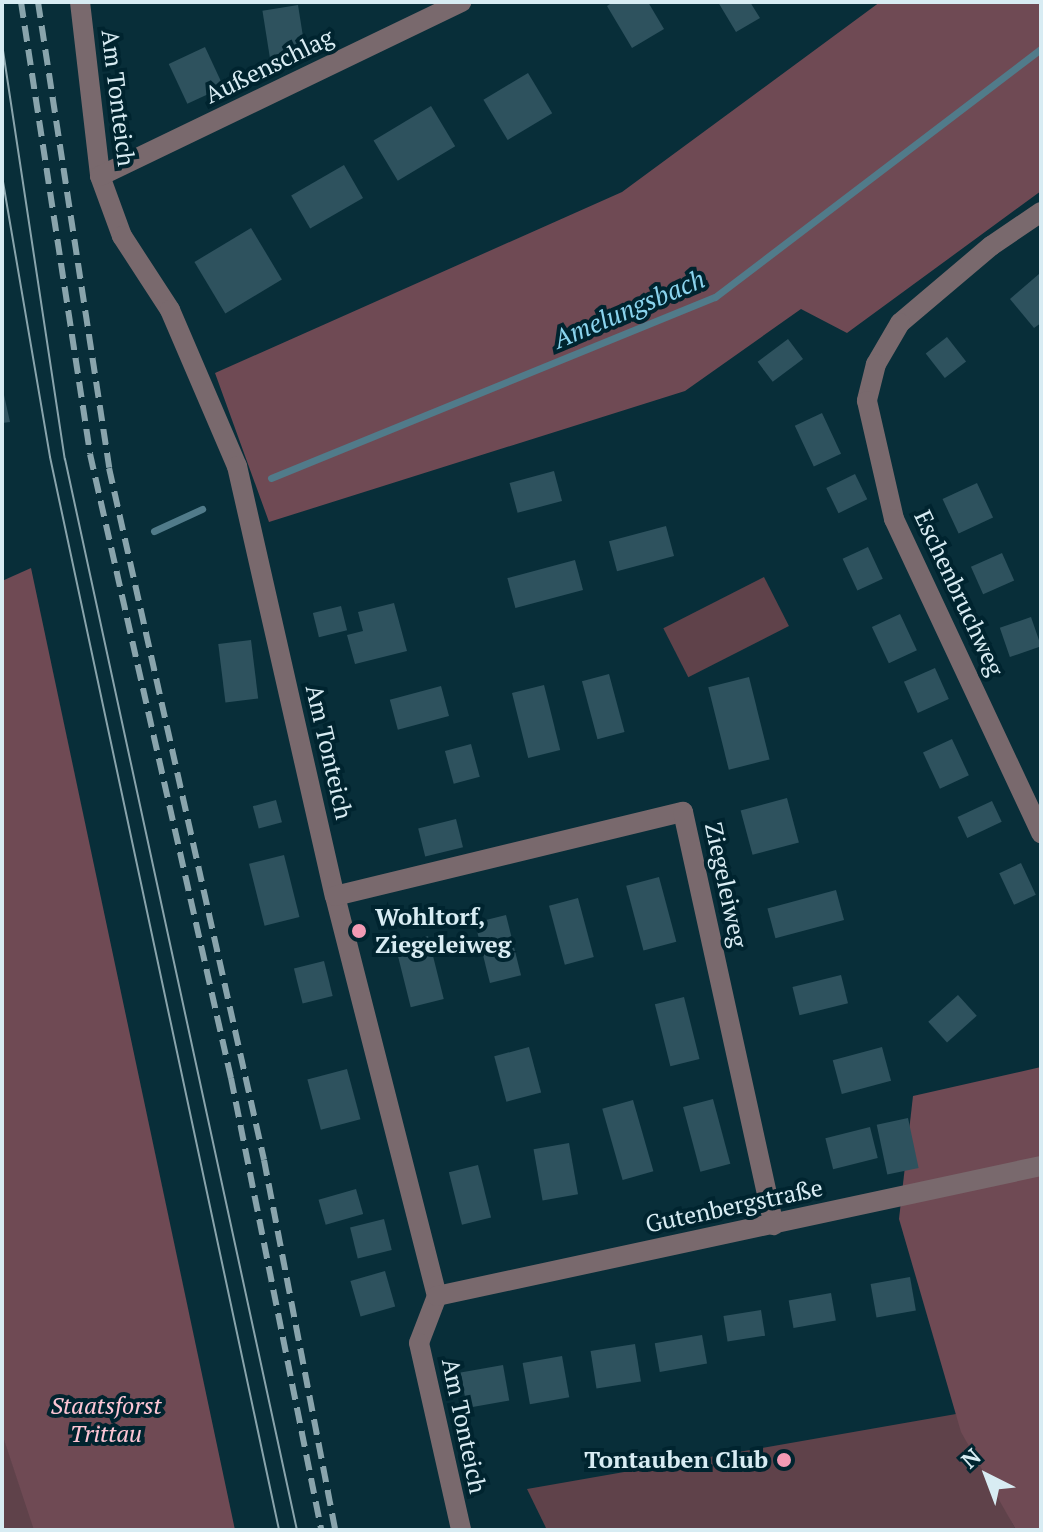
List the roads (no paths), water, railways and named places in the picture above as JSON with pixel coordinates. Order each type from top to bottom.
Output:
[{"type":"street","name":"Am Tonteich","points":[[80,2],[100,176],[122,236],[170,310],[237,466],[335,896],[437,1296],[419,1343],[461,1530]]},
{"type":"street","name":"Außenschlag","points":[[100,176],[461,2]]},
{"type":"street","name":"Eschenbruchweg","points":[[1041,212],[900,323],[876,364],[867,401],[894,519],[1041,833]]},
{"type":"street","name":"Ziegeleiweg","points":[[335,896],[683,812],[774,1225]]},
{"type":"street","name":"Gutenbergstraße","points":[[437,1296],[1041,1166]]},
{"type":"waterway","name":"Amelungsbach","points":[[271,478],[715,297],[1041,49]]},
{"type":"waterway","name":"Amelungsbach","points":[[154,531],[202,509]]},
{"type":"tram line","points":[[2,44],[65,459],[297,1530]]},
{"type":"tram line","points":[[2,176],[50,457],[279,1530]]},
{"type":"railway","points":[[21,2],[90,454],[231,1078],[321,1530]]},
{"type":"railway","points":[[38,2],[109,468],[264,1160],[335,1530]]},
{"type":"place","name":"Wohltorf, Ziegeleiweg","points":[[359,931]]},
{"type":"place","name":"Tontauben Club","points":[[784,1460]]},
{"type":"park label","name":"Staatsforst Trittau","points":[[106,1420]]}]
